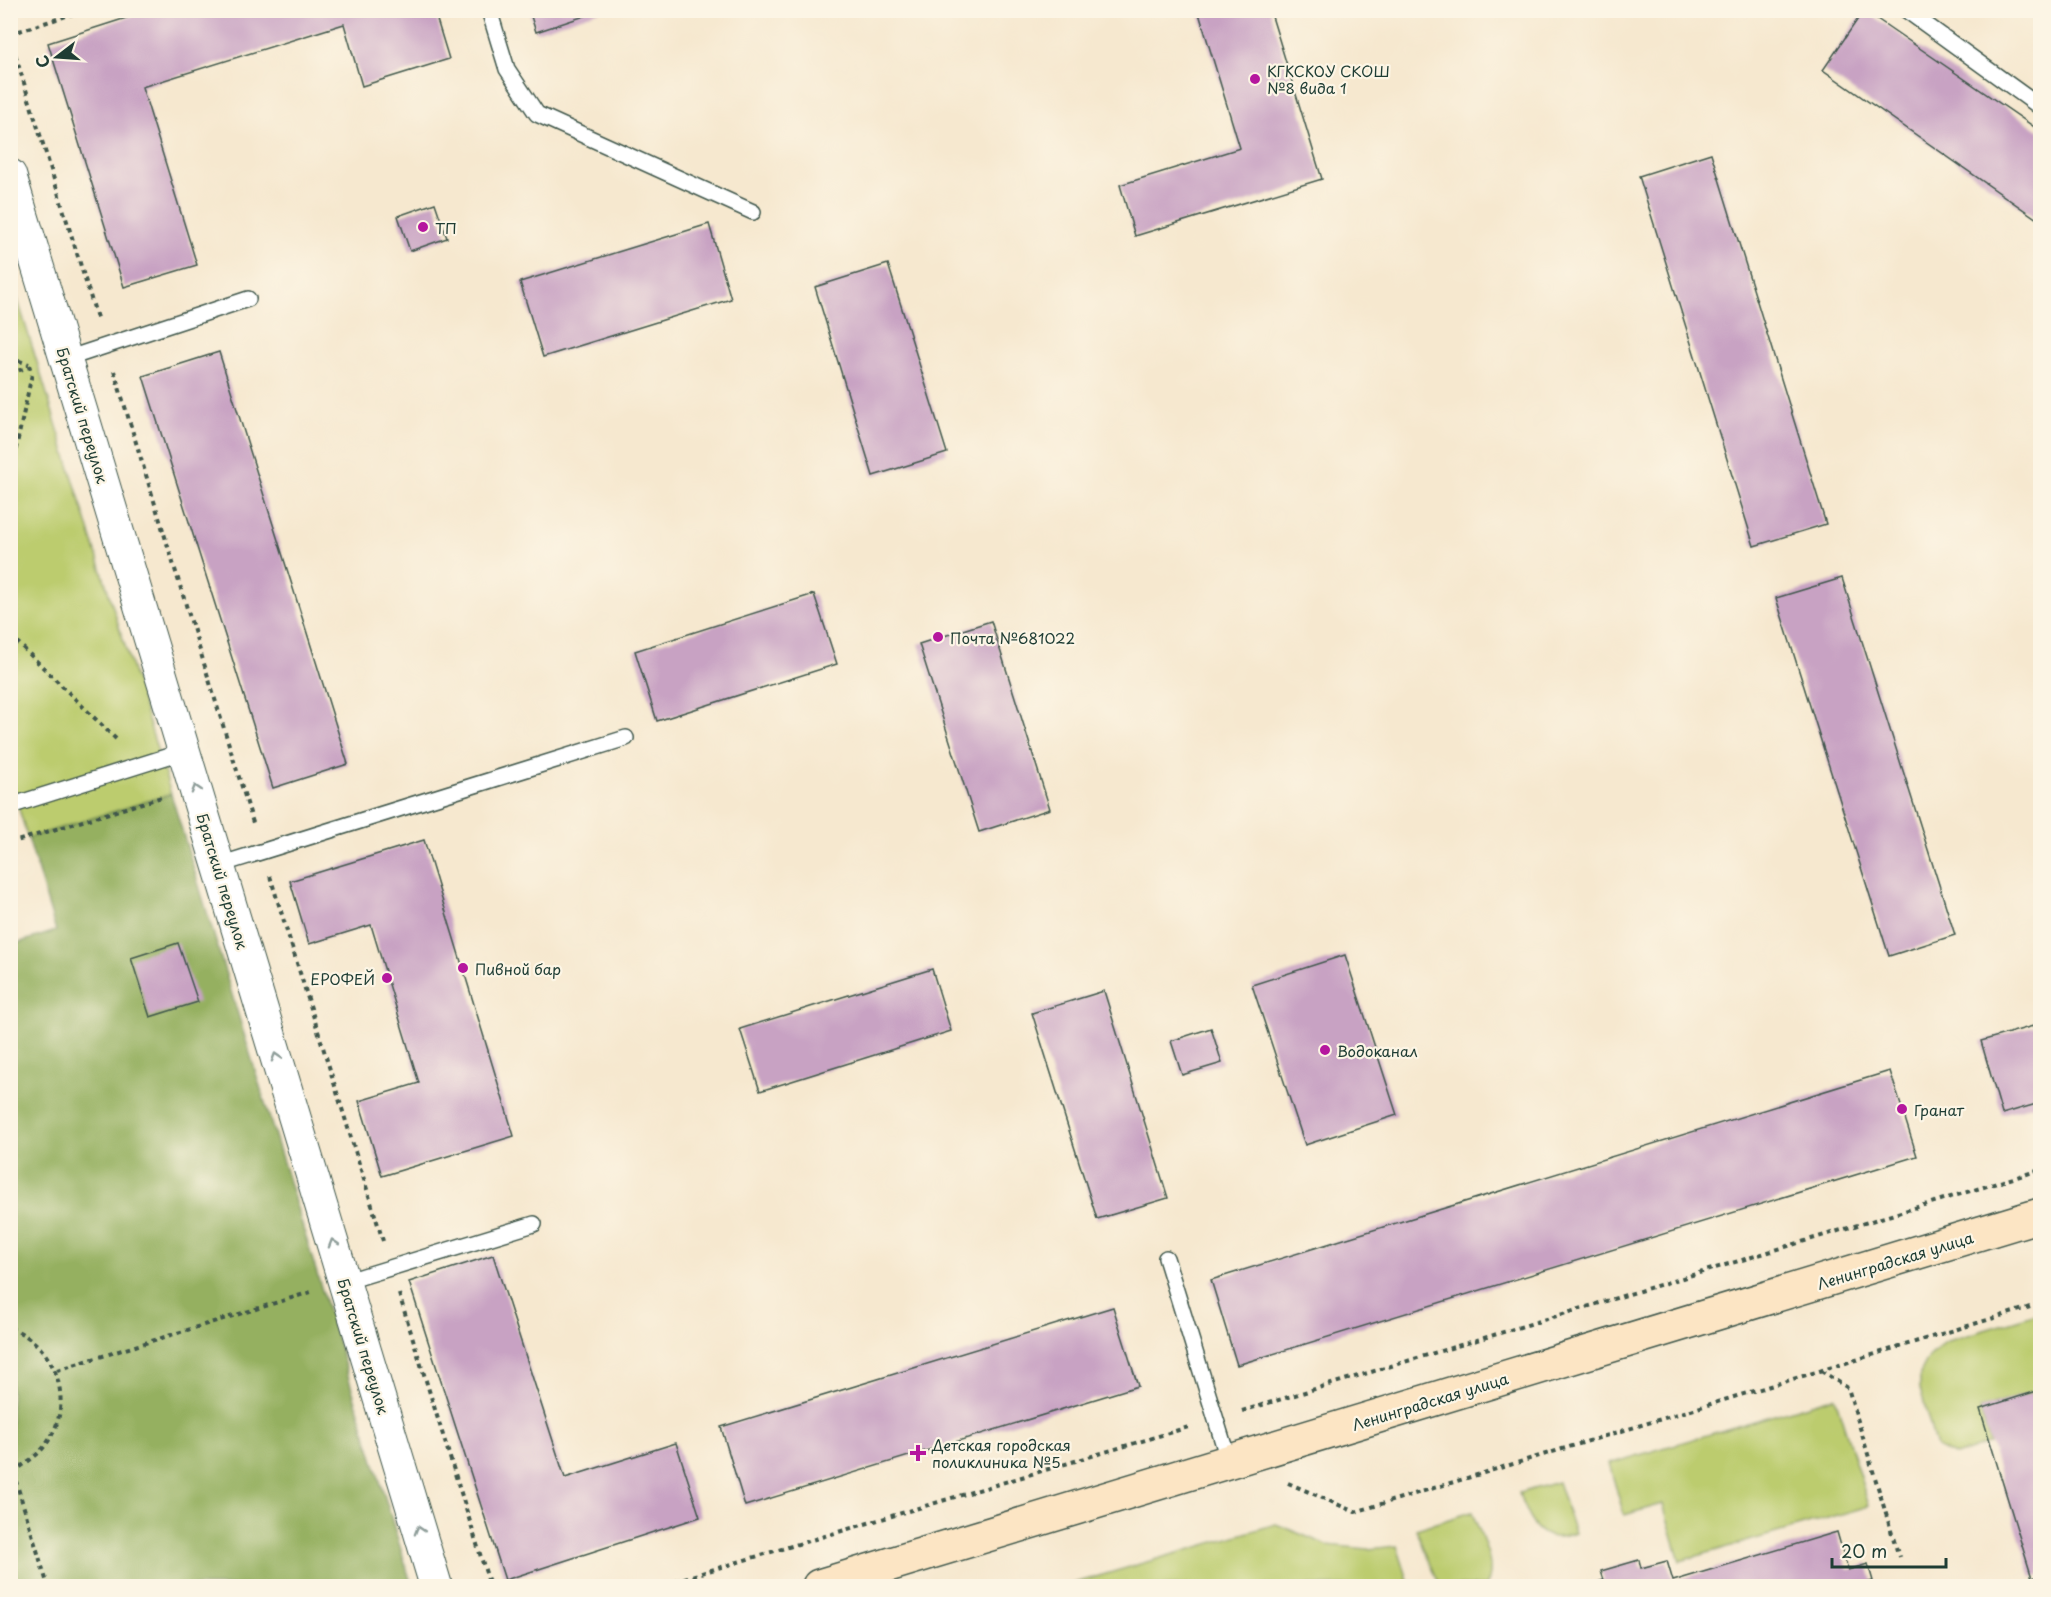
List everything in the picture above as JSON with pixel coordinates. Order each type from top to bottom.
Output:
[{"type":"main road","name":"Ленинградская улица","points":[[819,1587],[2040,1215]]},
{"type":"street","name":"Братский переулок","points":[[10,175],[55,361],[185,751],[436,1587]]},
{"type":"lane","points":[[489,10],[507,69],[537,114],[753,212]]},
{"type":"lane","points":[[1906,10],[2040,107]]},
{"type":"lane","points":[[55,361],[248,299]]},
{"type":"lane","points":[[219,865],[626,738]]},
{"type":"lane","points":[[10,806],[185,751]]},
{"type":"lane","points":[[344,1282],[534,1224]]},
{"type":"lane","points":[[1166,1258],[1229,1462]]},
{"type":"path","points":[[10,34],[86,10]]},
{"type":"path","points":[[2031,10],[2040,17]]},
{"type":"path","points":[[10,38],[490,1587]]},
{"type":"path","points":[[10,358],[34,366]]},
{"type":"path","points":[[10,373],[55,361]]},
{"type":"path","points":[[10,476],[34,366]]},
{"type":"path","points":[[10,635],[171,794],[10,843]]},
{"type":"path","points":[[658,1587],[2040,1170]]},
{"type":"path","points":[[57,1370],[315,1291]]},
{"type":"path","points":[[1285,1482],[1355,1512],[2040,1304]]},
{"type":"path","points":[[10,1328],[36,1342],[57,1370],[62,1402],[56,1427],[42,1449],[12,1472],[48,1587]]},
{"type":"path","points":[[1821,1371],[1848,1388],[1899,1557]]},
{"type":"green space","points":[[10,275],[171,794],[28,838],[10,781]]},
{"type":"green space","points":[[171,794],[412,1586],[11,1586],[11,945],[56,931],[28,838]]},
{"type":"green space","points":[[2040,1313],[2040,1390],[1980,1409],[1990,1443],[1956,1456],[1936,1447],[1920,1389],[1920,1374],[1929,1357],[1945,1342]]},
{"type":"green space","points":[[1835,1397],[1869,1506],[1680,1561],[1663,1504],[1624,1515],[1609,1464]]},
{"type":"green space","points":[[1558,1482],[1575,1533],[1553,1537],[1538,1529],[1532,1522],[1519,1493]]},
{"type":"green space","points":[[1472,1512],[1487,1549],[1490,1569],[1486,1586],[1440,1586],[1416,1529]]},
{"type":"green space","points":[[1276,1524],[1327,1545],[1368,1549],[1397,1546],[1410,1586],[1065,1586]]},
{"type":"building","points":[[151,10],[434,10],[449,59],[362,86],[344,24],[142,87],[197,265],[124,287],[48,43]]},
{"type":"building","points":[[529,10],[600,10],[600,11],[536,32]]},
{"type":"building","name":"КГКСКОУ СКОШ №8 вида 1","points":[[1198,10],[1270,10],[1322,179],[1135,236],[1120,185],[1240,148]]},
{"type":"building","points":[[1864,10],[2040,131],[2040,221],[1823,70]]},
{"type":"building","points":[[1711,153],[1826,524],[1754,546],[1639,176]]},
{"type":"building","name":"ТП","points":[[435,203],[447,238],[410,251],[398,216]]},
{"type":"building","points":[[709,224],[731,299],[543,357],[520,282]]},
{"type":"building","points":[[888,264],[947,453],[873,476],[815,287]]},
{"type":"building","points":[[219,352],[348,764],[273,788],[143,376]]},
{"type":"building","points":[[1842,578],[1955,935],[1889,956],[1776,598]]},
{"type":"building","points":[[814,594],[837,664],[657,721],[635,651]]},
{"type":"building","points":[[991,621],[1050,809],[979,832],[919,644]]},
{"type":"building","points":[[424,840],[514,1136],[382,1176],[359,1101],[419,1083],[371,925],[309,944],[290,881]]},
{"type":"building","points":[[178,943],[198,1002],[150,1017],[131,958]]},
{"type":"building","name":"Водоканал","points":[[1345,955],[1397,1115],[1305,1145],[1252,985]]},
{"type":"building","points":[[932,969],[951,1031],[760,1091],[740,1029]]},
{"type":"building","points":[[1104,991],[1168,1198],[1097,1219],[1032,1013]]},
{"type":"building","points":[[2040,1024],[2040,1103],[2002,1114],[1981,1041]]},
{"type":"building","points":[[1211,1028],[1222,1063],[1182,1075],[1171,1041]]},
{"type":"building","points":[[1890,1071],[1917,1156],[1237,1365],[1211,1280]]},
{"type":"building","points":[[493,1255],[565,1478],[676,1443],[700,1517],[505,1580],[409,1282]]},
{"type":"building","points":[[1113,1307],[1138,1386],[745,1506],[721,1427]]},
{"type":"building","points":[[2040,1390],[2040,1576],[2032,1578],[1980,1409]]},
{"type":"building","points":[[1837,1532],[1848,1570],[1868,1564],[1873,1581],[1854,1586],[1585,1586],[1604,1580],[1601,1571],[1639,1560],[1641,1568],[1667,1561],[1673,1581]]},
{"type":"place","name":"КГКСКОУ СКОШ №8 вида 1","points":[[1255,79]]},
{"type":"place","name":"ТП","points":[[423,227]]},
{"type":"place","name":"Почта №681022","points":[[938,637]]},
{"type":"place","name":"Пивной бар","points":[[463,968]]},
{"type":"place","name":"ЕРОФЕЙ","points":[[387,978]]},
{"type":"place","name":"Водоканал","points":[[1325,1050]]},
{"type":"place","name":"Гранат","points":[[1902,1109]]},
{"type":"place","name":"Детская городская поликлиника №5","points":[[918,1453]]}]
